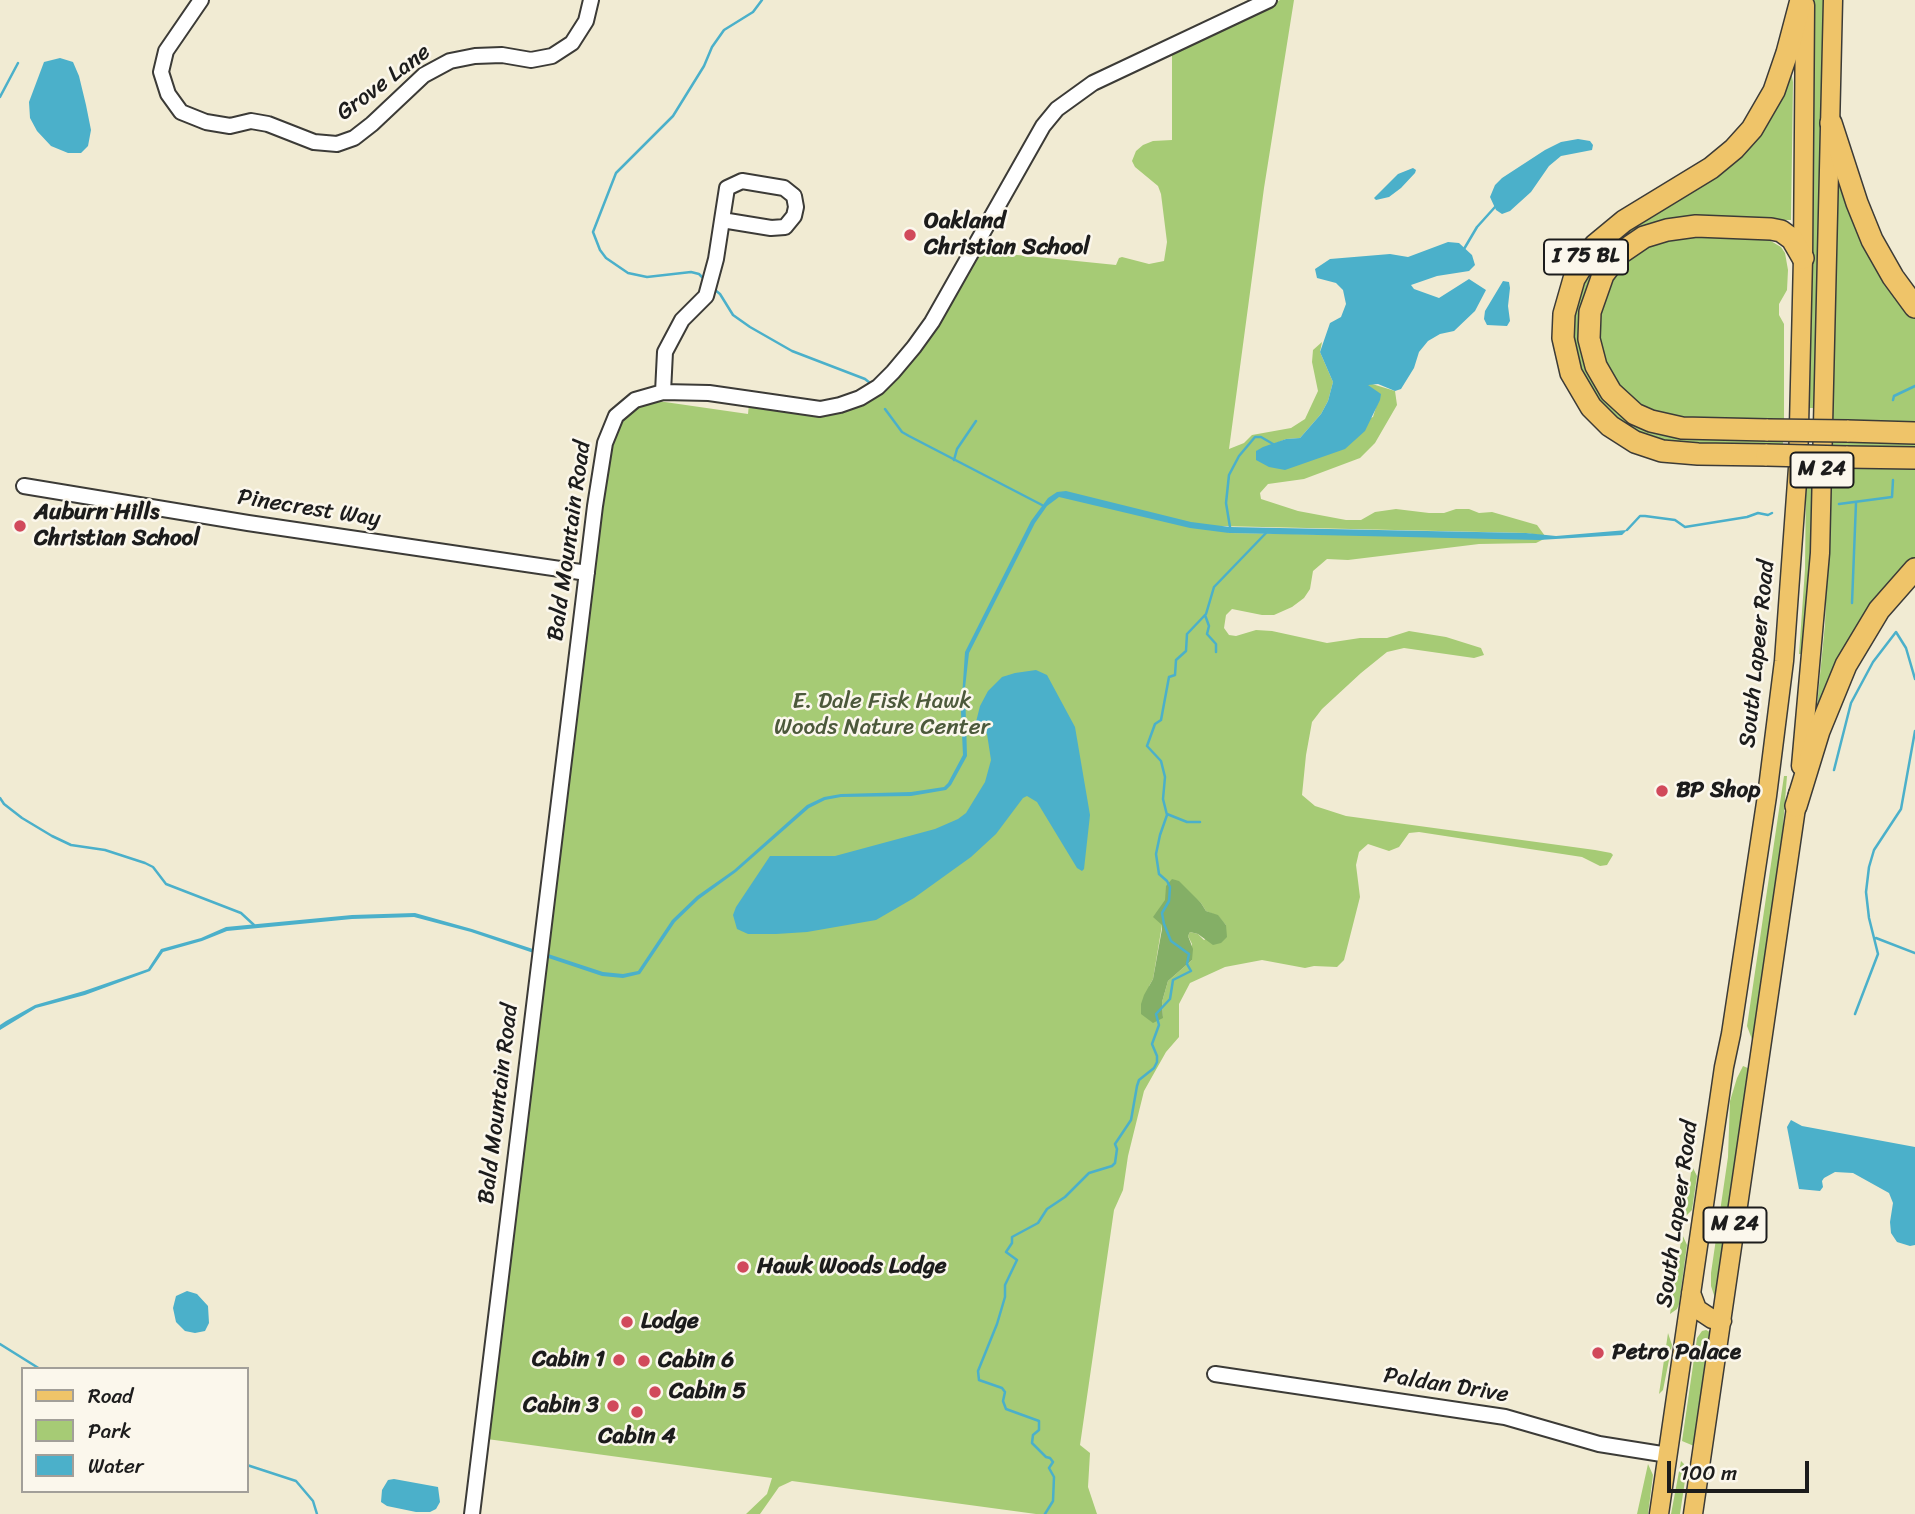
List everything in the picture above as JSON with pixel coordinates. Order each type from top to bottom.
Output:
[{"type":"highway","name":"I 75 BL","points":[[1803,0],[1774,91],[1752,129],[1712,168],[1624,221],[1595,245],[1574,279],[1564,314],[1563,338],[1571,373],[1591,407],[1610,426],[1635,442],[1662,451],[1915,458]]},
{"type":"highway","points":[[1831,123],[1872,240],[1893,277],[1915,307]]},
{"type":"highway","points":[[1803,258],[1792,239],[1781,231],[1771,229],[1696,226],[1644,237],[1619,254],[1603,275],[1590,312],[1589,339],[1595,366],[1611,392],[1635,414],[1658,424],[1682,428],[1915,433]]},
{"type":"highway","points":[[1796,806],[1826,713],[1850,657],[1879,610],[1915,569]]},
{"type":"main road","name":"South Lapeer Road","points":[[1659,1514],[1724,1067],[1767,796],[1784,661],[1798,468],[1803,258],[1803,0]]},
{"type":"main road","points":[[1831,123],[1833,0]]},
{"type":"main road","name":"M 24","points":[[1693,1514],[1796,806],[1811,675],[1820,553],[1831,123]]},
{"type":"main road","points":[[1784,661],[1804,665],[1811,675]]},
{"type":"main road","points":[[1743,955],[1754,956],[1762,967],[1767,1010]]},
{"type":"main road","points":[[1691,1293],[1697,1309],[1712,1319],[1722,1321]]},
{"type":"main road","points":[[1668,1455],[1680,1450],[1686,1451],[1693,1454],[1700,1466]]},
{"type":"street","name":"Grove Lane","points":[[201,0],[166,51],[161,72],[168,94],[181,113],[206,122],[230,125],[251,121],[268,124],[314,142],[337,144],[354,138],[424,75],[450,61],[475,56],[502,55],[531,61],[552,56],[572,43],[586,21],[591,0]]},
{"type":"street","name":"Bald Mountain Road","points":[[472,1514],[587,573],[603,453],[615,416],[635,400],[663,392],[709,393],[820,409],[840,405],[869,393],[893,372],[926,330],[1038,135],[1057,109],[1093,83],[1269,0]]},
{"type":"street","points":[[663,392],[665,352],[682,320],[706,296],[716,259],[722,220],[727,188],[742,181],[784,188],[794,196],[794,216],[785,226],[771,228],[722,220]]},
{"type":"street","name":"Pinecrest Way","points":[[24,486],[248,523],[587,573]]},
{"type":"street","name":"Paldan Drive","points":[[1215,1374],[1505,1417],[1599,1444],[1668,1455]]},
{"type":"green space","name":"E. Dale Fisk Hawk Woods Nature Center","points":[[1280,0],[1294,0],[1264,188],[1229,449],[1244,443],[1252,435],[1291,428],[1305,419],[1318,391],[1312,362],[1313,350],[1322,342],[1320,352],[1333,382],[1321,414],[1300,438],[1286,439],[1257,451],[1256,460],[1373,417],[1380,394],[1367,386],[1369,383],[1395,391],[1397,405],[1375,443],[1360,458],[1304,479],[1268,484],[1260,493],[1261,499],[1298,511],[1346,520],[1361,520],[1375,512],[1396,509],[1444,513],[1469,509],[1479,513],[1492,512],[1537,525],[1545,536],[1526,533],[1219,526],[1229,533],[1546,538],[1536,543],[1479,544],[1348,560],[1327,559],[1313,571],[1310,589],[1304,598],[1292,607],[1274,615],[1232,609],[1226,615],[1224,628],[1229,635],[1236,636],[1256,630],[1272,631],[1327,643],[1360,638],[1387,638],[1409,631],[1446,637],[1481,648],[1484,655],[1474,658],[1404,648],[1387,652],[1322,709],[1312,722],[1302,795],[1315,806],[1346,816],[1595,850],[1613,855],[1607,865],[1600,866],[1582,857],[1419,832],[1409,833],[1399,847],[1389,851],[1368,844],[1359,852],[1356,865],[1360,897],[1344,960],[1337,967],[1305,968],[1262,960],[1225,967],[1190,983],[1179,1004],[1179,1037],[1166,1052],[1144,1091],[1128,1156],[1123,1190],[1114,1210],[1080,1445],[1090,1453],[1088,1487],[1097,1514],[1036,1514],[792,1481],[779,1487],[760,1514],[746,1514],[767,1494],[772,1478],[487,1439],[610,445],[618,424],[633,408],[651,400],[748,414],[749,404],[803,413],[874,396],[899,377],[917,355],[978,251],[1116,265],[1122,257],[1149,264],[1164,261],[1167,242],[1161,194],[1158,186],[1135,167],[1132,161],[1136,151],[1143,145],[1153,141],[1172,140],[1172,51]],"holes":[[[1195,898],[1206,911],[1218,916],[1226,925],[1204,940],[1198,934],[1190,932],[1188,936],[1192,944],[1192,960],[1168,981],[1162,1002],[1163,1018],[1149,986],[1153,979],[1162,925]]]},
{"type":"green space","points":[[1813,0],[1825,0],[1815,408],[1809,408]]},
{"type":"green space","points":[[1791,70],[1791,220],[1674,220],[1587,289],[1616,409],[1783,440],[1783,449],[1670,446],[1615,422],[1579,375],[1569,317],[1598,250],[1699,183]]},
{"type":"green space","points":[[1838,181],[1845,181],[1895,291],[1915,317],[1915,422],[1832,421]]},
{"type":"green space","points":[[1675,238],[1769,240],[1781,247],[1785,253],[1787,290],[1779,304],[1779,315],[1784,324],[1784,420],[1686,419],[1644,409],[1622,390],[1606,364],[1598,332],[1599,318],[1612,279],[1629,259],[1649,246]]},
{"type":"green space","points":[[1833,441],[1915,443],[1915,451],[1833,450]]},
{"type":"green space","points":[[1831,464],[1915,466],[1915,561],[1822,707],[1817,706],[1825,624]]},
{"type":"green space","points":[[1806,482],[1814,482],[1814,517],[1804,654],[1799,654],[1805,569]]},
{"type":"green space","points":[[1784,776],[1787,776],[1780,864],[1753,1042],[1747,1026]]},
{"type":"green space","points":[[1172,879],[1179,881],[1206,911],[1218,915],[1226,925],[1227,937],[1221,943],[1213,945],[1198,934],[1190,932],[1188,936],[1193,949],[1192,960],[1168,981],[1162,1002],[1163,1018],[1153,1023],[1141,1014],[1141,1004],[1153,979],[1162,929],[1162,925],[1153,917],[1165,900],[1166,886]]},
{"type":"green space","points":[[1743,1066],[1750,1069],[1715,1298],[1711,1273],[1728,1157],[1730,1101]]},
{"type":"green space","points":[[1692,1166],[1697,1176],[1692,1210],[1684,1218]]},
{"type":"green space","points":[[1682,1234],[1687,1245],[1679,1304],[1670,1314]]},
{"type":"green space","points":[[1706,1330],[1712,1333],[1694,1446],[1682,1441],[1697,1338]]},
{"type":"green space","points":[[1668,1333],[1672,1345],[1663,1390],[1659,1394]]},
{"type":"green space","points":[[1681,1461],[1687,1467],[1680,1514],[1671,1514]]},
{"type":"green space","points":[[1648,1464],[1653,1475],[1648,1514],[1637,1514]]},
{"type":"water","points":[[60,58],[73,62],[86,105],[91,130],[88,146],[81,153],[68,153],[51,146],[37,131],[30,118],[29,102],[44,62]]},
{"type":"water","points":[[1578,139],[1590,141],[1592,150],[1561,156],[1549,166],[1531,192],[1510,211],[1502,214],[1496,210],[1490,197],[1495,185],[1502,178],[1545,150],[1561,142]]},
{"type":"water","points":[[1413,168],[1415,173],[1401,188],[1389,197],[1376,200],[1374,198],[1398,174]]},
{"type":"water","points":[[1448,242],[1459,243],[1472,255],[1475,265],[1469,271],[1437,276],[1411,285],[1414,289],[1439,298],[1469,279],[1486,290],[1475,311],[1454,331],[1440,334],[1428,341],[1419,352],[1414,368],[1401,389],[1395,391],[1378,384],[1368,385],[1381,394],[1380,400],[1365,431],[1345,449],[1285,470],[1269,467],[1256,460],[1256,451],[1263,447],[1286,439],[1300,438],[1321,414],[1328,401],[1333,382],[1320,352],[1330,323],[1341,317],[1346,304],[1343,290],[1336,283],[1317,278],[1315,269],[1330,259],[1390,254],[1408,257]]},
{"type":"water","points":[[1503,281],[1509,282],[1510,321],[1507,326],[1487,325],[1484,319],[1485,311]]},
{"type":"water","points":[[1066,491],[1191,522],[1230,527],[1526,533],[1556,536],[1627,530],[1622,535],[1539,540],[1229,533],[1190,528],[1059,497],[1047,506],[1035,523],[969,653],[965,688],[967,756],[951,785],[946,790],[911,796],[841,797],[825,800],[809,808],[675,922],[640,974],[623,978],[602,976],[471,932],[414,917],[352,919],[227,931],[163,952],[150,971],[85,995],[36,1008],[0,1030],[0,1025],[35,1005],[148,969],[161,949],[201,938],[226,927],[352,915],[415,913],[603,972],[623,974],[638,971],[672,920],[697,896],[734,870],[807,805],[824,797],[841,794],[911,792],[944,787],[948,783],[963,755],[961,712],[965,652],[1031,521],[1048,498],[1057,492]]},
{"type":"water","points":[[1036,670],[1047,675],[1075,727],[1090,815],[1082,871],[1077,868],[1037,802],[1027,796],[996,834],[971,857],[914,898],[876,920],[807,932],[748,934],[737,929],[733,915],[736,907],[770,856],[835,856],[935,829],[966,813],[985,782],[991,760],[987,734],[976,722],[980,706],[988,691],[1002,677]]},
{"type":"water","points":[[1791,1120],[1802,1126],[1915,1147],[1915,1245],[1897,1242],[1891,1233],[1893,1203],[1889,1193],[1853,1173],[1835,1172],[1824,1178],[1820,1191],[1799,1189],[1787,1127]]},
{"type":"water","points":[[187,1291],[197,1294],[208,1306],[209,1323],[205,1331],[185,1331],[176,1322],[173,1308],[176,1296]]},
{"type":"water","points":[[388,1480],[438,1487],[440,1502],[436,1509],[416,1512],[387,1506],[381,1502],[382,1490]]},
{"type":"waterway","points":[[705,280],[699,274],[691,272],[647,277],[628,273],[606,258],[593,232],[616,173],[673,116],[724,30],[753,12],[762,0]]},
{"type":"waterway","points":[[0,97],[18,63]]},
{"type":"waterway","points":[[1464,249],[1477,227],[1495,207]]},
{"type":"waterway","points":[[715,290],[733,315],[750,327],[792,351],[870,383]]},
{"type":"waterway","points":[[1893,400],[1894,396],[1915,386]]},
{"type":"waterway","points":[[885,409],[902,432],[1042,505]]},
{"type":"waterway","points":[[954,460],[957,449],[976,421]]},
{"type":"waterway","points":[[1230,527],[1226,503],[1229,475],[1239,456],[1255,437],[1261,437],[1273,444]]},
{"type":"waterway","points":[[1839,504],[1892,497],[1893,480]]},
{"type":"waterway","points":[[1852,603],[1856,503]]},
{"type":"waterway","points":[[1627,530],[1640,516],[1675,520],[1685,527],[1758,513],[1772,513]]},
{"type":"waterway","points":[[1045,1514],[1053,1501],[1054,1477],[1049,1468],[1053,1462],[1032,1443],[1033,1435],[1039,1430],[1039,1421],[1006,1409],[1003,1401],[1005,1392],[1002,1388],[979,1380],[978,1371],[997,1324],[1005,1297],[1005,1285],[1017,1260],[1006,1252],[1012,1243],[1012,1237],[1038,1223],[1047,1209],[1065,1197],[1089,1173],[1115,1163],[1115,1144],[1131,1120],[1139,1080],[1154,1068],[1157,1062],[1152,1044],[1159,1025],[1156,1014],[1170,999],[1173,980],[1191,971],[1187,964],[1189,954],[1171,941],[1164,924],[1162,913],[1169,901],[1170,887],[1159,874],[1156,854],[1167,815],[1163,799],[1165,777],[1161,761],[1147,746],[1155,724],[1161,720],[1169,677],[1175,675],[1176,660],[1186,651],[1187,634],[1206,614],[1214,587],[1266,533]]},
{"type":"waterway","points":[[1205,615],[1209,626],[1207,634],[1216,644],[1216,652]]},
{"type":"waterway","points":[[1834,770],[1851,703],[1873,662],[1896,632],[1906,648],[1915,679]]},
{"type":"waterway","points":[[1855,1014],[1878,954],[1866,892],[1869,867],[1874,850],[1901,809],[1915,731]]},
{"type":"waterway","points":[[0,798],[22,818],[52,836],[71,845],[105,850],[145,863],[153,867],[166,884],[241,913],[254,925]]},
{"type":"waterway","points":[[1167,814],[1187,822],[1200,822]]},
{"type":"waterway","points":[[1876,938],[1915,953]]},
{"type":"waterway","points":[[0,1344],[37,1367]]},
{"type":"waterway","points":[[248,1465],[296,1481],[313,1501],[317,1514]]},
{"type":"place","name":"Oakland Christian School","points":[[910,235]]},
{"type":"place","name":"Auburn Hills Christian School","points":[[20,526]]},
{"type":"place","name":"BP Shop","points":[[1662,791]]},
{"type":"place","name":"Hawk Woods Lodge","points":[[743,1267]]},
{"type":"place","name":"Lodge","points":[[627,1322]]},
{"type":"place","name":"Petro Palace","points":[[1598,1353]]},
{"type":"place","name":"Cabin 1","points":[[619,1360]]},
{"type":"place","name":"Cabin 6","points":[[644,1361]]},
{"type":"place","name":"Cabin 5","points":[[655,1392]]},
{"type":"place","name":"Cabin 3","points":[[613,1406]]},
{"type":"place","name":"Cabin 4","points":[[637,1412]]}]
